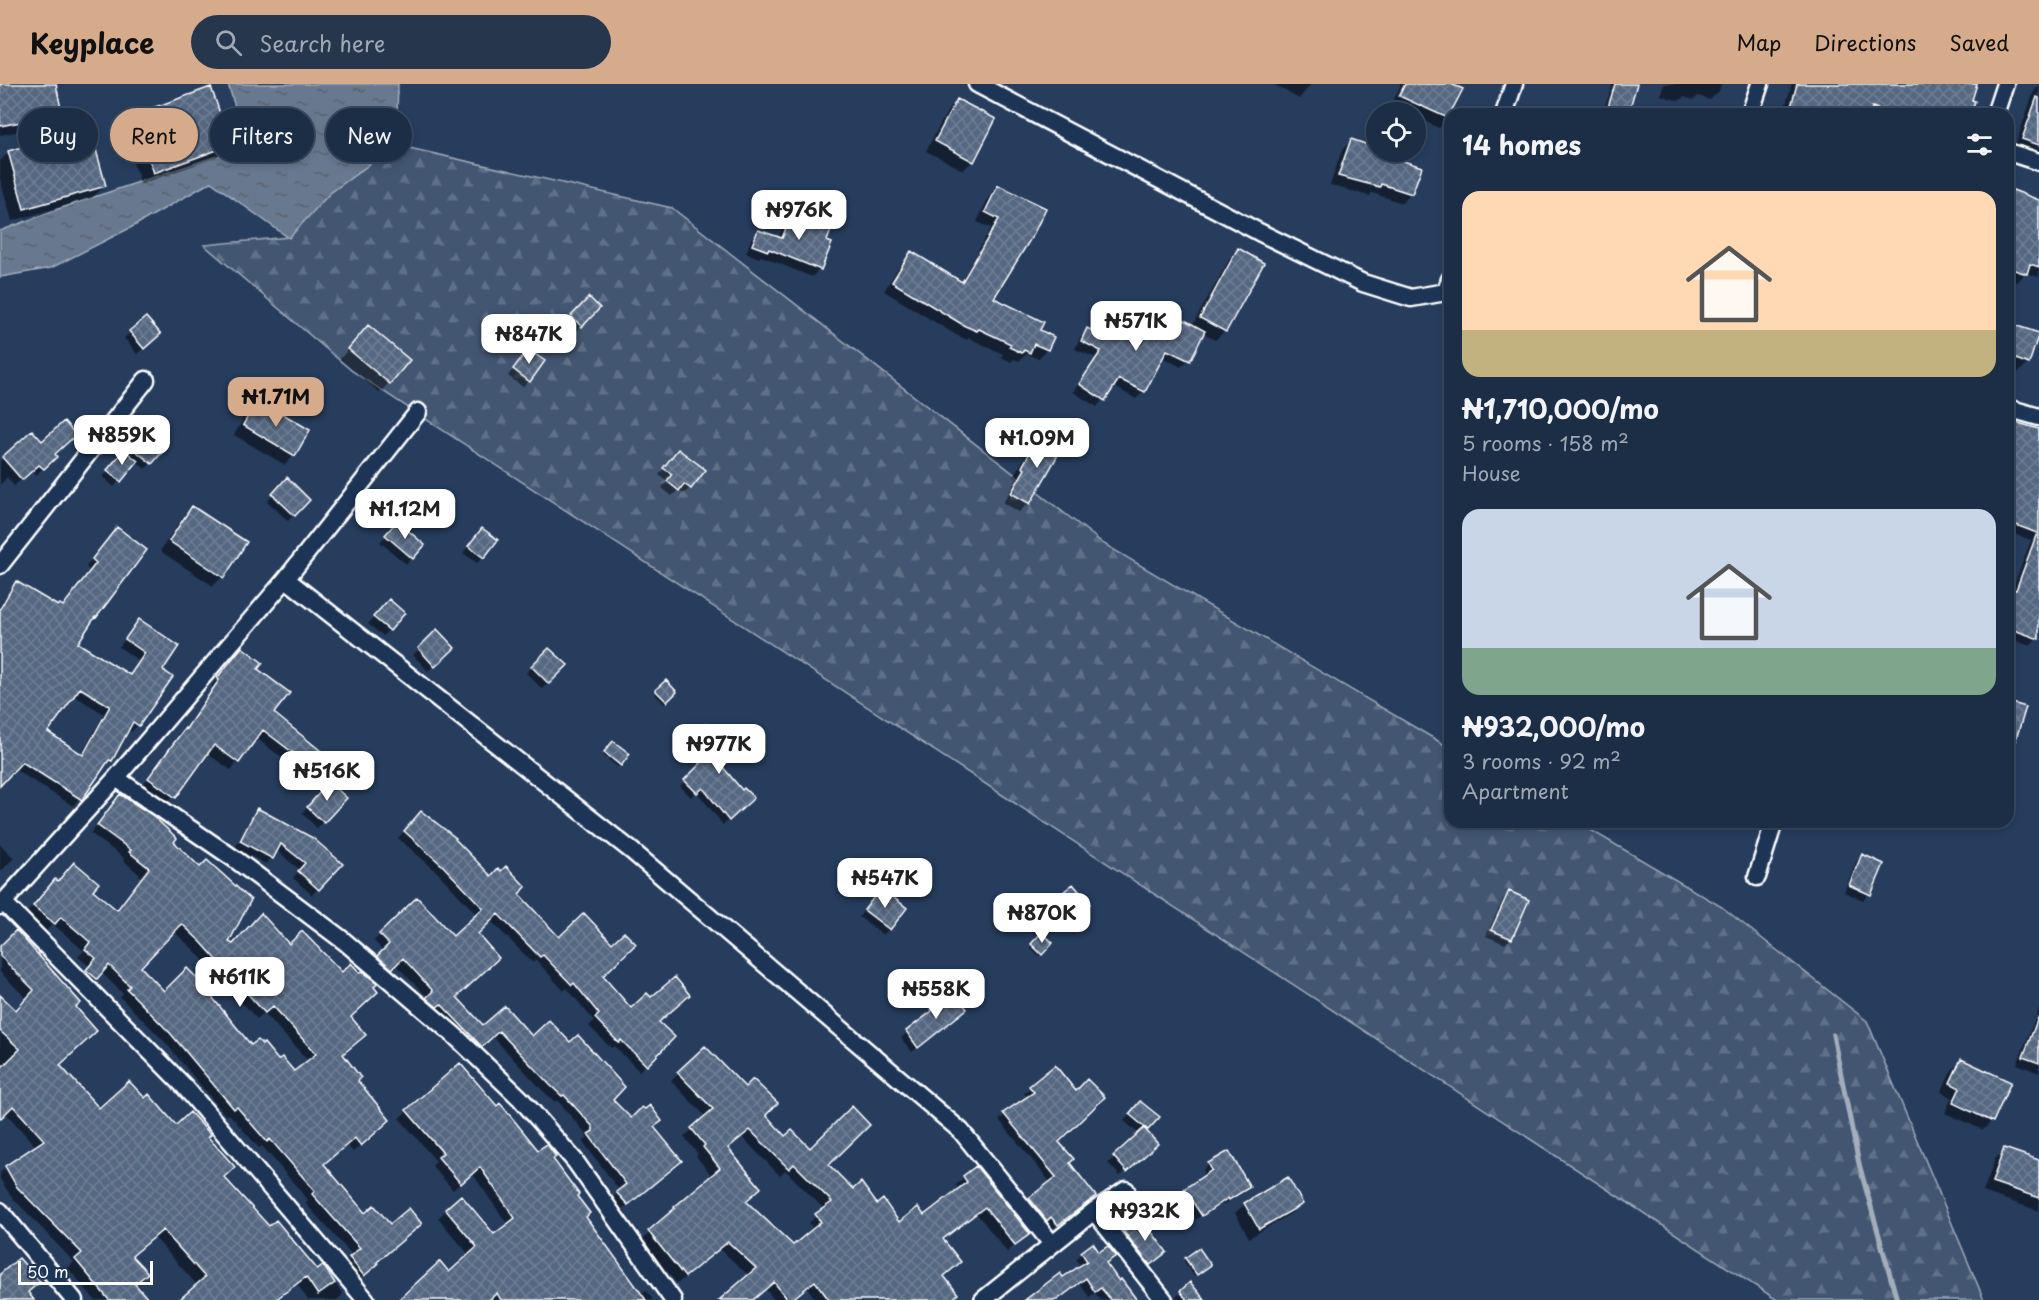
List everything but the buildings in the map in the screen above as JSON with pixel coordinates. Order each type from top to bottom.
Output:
[{"type":"street","points":[[977,84],[1259,232],[1363,283],[1411,298],[1444,292]]},
{"type":"street","points":[[1506,108],[1514,84]]},
{"type":"street","points":[[1752,108],[1760,84]]},
{"type":"street","points":[[1997,108],[2005,84]]},
{"type":"street","points":[[2014,154],[2039,162]]},
{"type":"street","points":[[0,565],[146,380]]},
{"type":"street","points":[[2014,410],[2039,417]]},
{"type":"street","points":[[366,1300],[184,1086],[2,904],[116,778],[286,579],[418,412]]},
{"type":"street","points":[[286,579],[632,851],[961,1131],[1052,1244]]},
{"type":"street","points":[[116,778],[236,860],[344,940],[454,1035],[520,1098],[575,1161],[673,1300]]},
{"type":"street","points":[[1757,877],[1772,828]]},
{"type":"street","points":[[983,1300],[1094,1211],[1126,1190]]},
{"type":"street","points":[[0,1211],[74,1300]]},
{"type":"street","points":[[1094,1211],[1164,1300]]},
{"type":"green space","points":[[412,149],[672,208],[1104,544],[1444,744],[1444,828],[1587,828],[1722,907],[1867,1021],[1984,1300],[1777,1300],[352,371],[204,245],[289,237],[330,193],[373,162],[412,162]]},
{"type":"water","points":[[228,84],[398,84],[397,108],[326,108],[326,162],[373,162],[330,193],[289,238],[211,182],[132,227],[51,268],[0,277],[0,231],[58,209],[210,158],[210,162],[314,162],[314,108],[235,108]]},
{"type":"waterway","points":[[1833,1035],[1859,1164],[1897,1300]]}]
